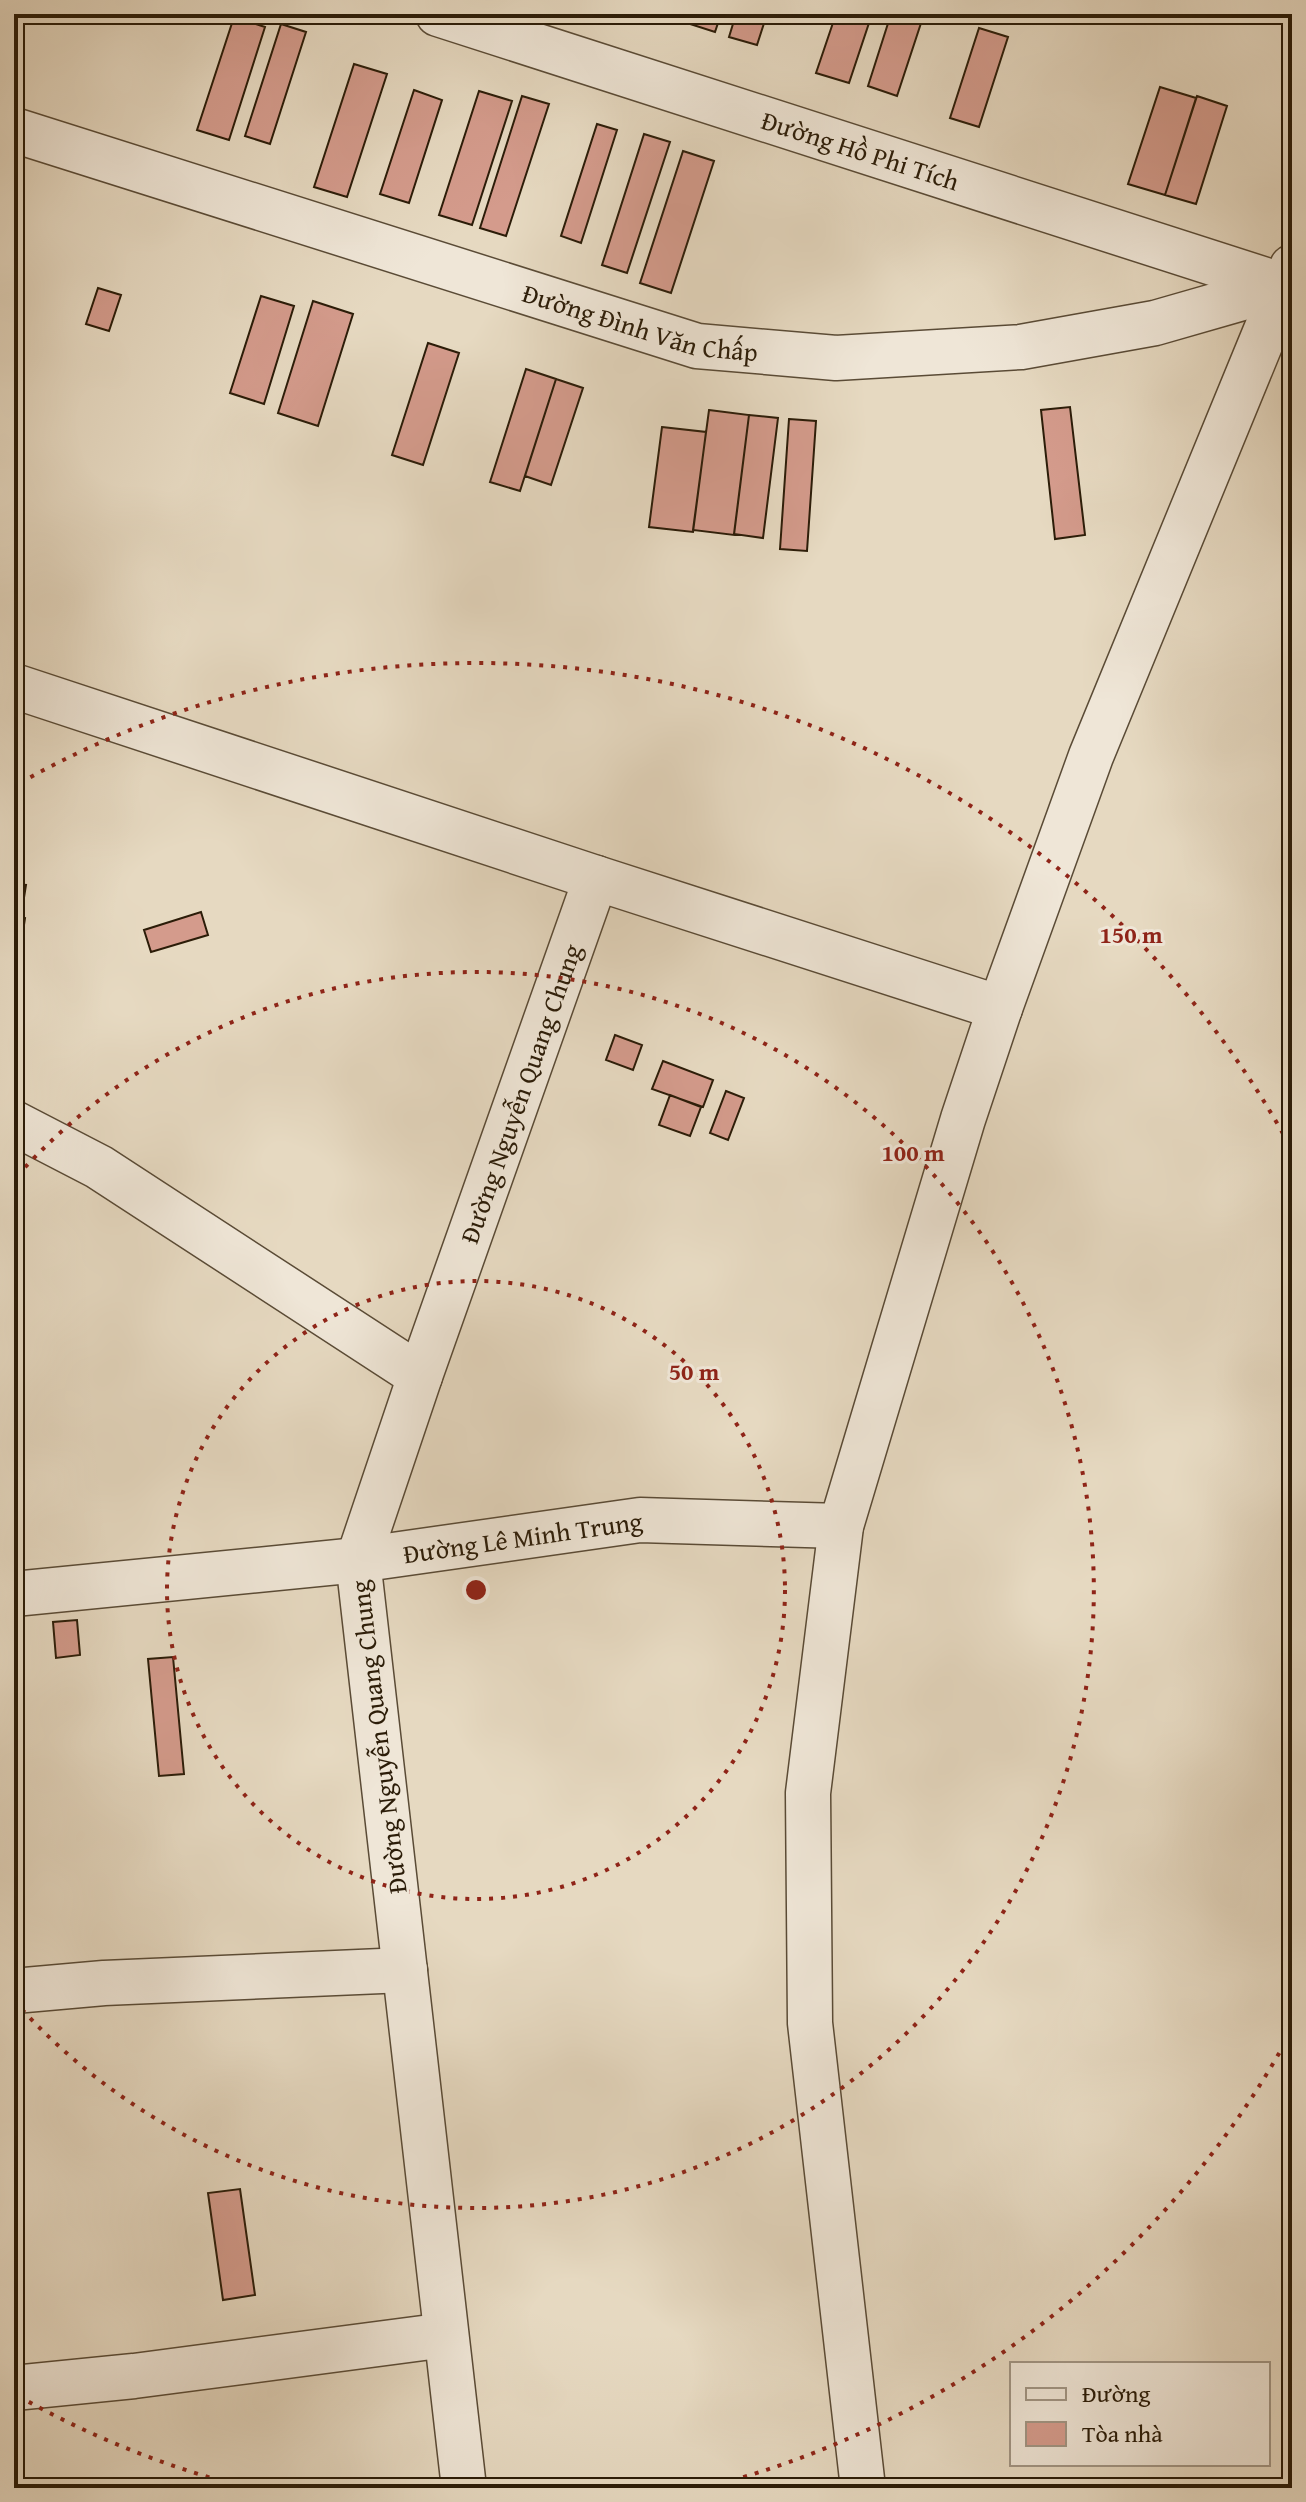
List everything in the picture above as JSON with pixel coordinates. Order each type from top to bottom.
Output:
[{"type":"street","name":"Đường Hồ Phi Tích","points":[[438,14],[1288,276]]},
{"type":"street","name":"Đường Đình Văn Chấp","points":[[14,130],[697,346],[836,358],[1021,347],[1155,323],[1288,276]]},
{"type":"street","points":[[863,2488],[810,2023],[808,1793],[841,1526],[963,1119],[1000,1008],[1091,756],[1288,276]]},
{"type":"street","points":[[14,686],[1000,1008]]},
{"type":"street","name":"Đường Nguyễn Quang Chung","points":[[464,2488],[358,1560],[596,878]]},
{"type":"street","points":[[14,1123],[99,1167],[420,1376]]},
{"type":"street","name":"Đường Lê Minh Trung","points":[[14,1594],[358,1560],[640,1520],[841,1526]]},
{"type":"street","points":[[14,1991],[104,1983],[405,1970]]},
{"type":"street","points":[[14,2388],[134,2376],[446,2335]]},
{"type":"building","points":[[659,14],[721,14],[715,32]]},
{"type":"building","points":[[736,14],[767,14],[757,45],[729,37]]},
{"type":"building","points":[[836,14],[872,14],[849,83],[816,73]]},
{"type":"building","points":[[891,14],[924,14],[897,96],[868,86]]},
{"type":"building","points":[[234,17],[265,27],[229,140],[197,130]]},
{"type":"building","points":[[281,24],[306,32],[270,144],[245,136]]},
{"type":"building","points":[[979,28],[1008,37],[979,127],[950,118]]},
{"type":"building","points":[[354,64],[387,74],[347,197],[314,187]]},
{"type":"building","points":[[1160,87],[1196,98],[1165,195],[1128,184]]},
{"type":"building","points":[[414,90],[442,100],[409,203],[380,194]]},
{"type":"building","points":[[479,91],[512,101],[472,225],[439,215]]},
{"type":"building","points":[[522,96],[549,104],[506,236],[480,228]]},
{"type":"building","points":[[1197,96],[1227,106],[1196,204],[1165,195]]},
{"type":"building","points":[[597,124],[617,130],[581,243],[561,236]]},
{"type":"building","points":[[644,134],[670,142],[627,273],[602,265]]},
{"type":"building","points":[[683,151],[714,161],[671,293],[640,283]]},
{"type":"building","points":[[98,288],[121,295],[109,331],[86,324]]},
{"type":"building","points":[[261,296],[294,306],[264,404],[230,393]]},
{"type":"building","points":[[313,301],[353,314],[318,426],[278,413]]},
{"type":"building","points":[[428,343],[459,353],[423,465],[392,455]]},
{"type":"building","points":[[526,369],[556,379],[520,491],[490,482]]},
{"type":"building","points":[[556,379],[583,388],[551,485],[525,476]]},
{"type":"building","points":[[1070,407],[1085,535],[1055,539],[1041,410]]},
{"type":"building","points":[[709,410],[749,415],[734,535],[693,530]]},
{"type":"building","points":[[749,415],[778,418],[763,538],[734,534]]},
{"type":"building","points":[[789,419],[816,421],[807,551],[780,549]]},
{"type":"building","points":[[662,427],[706,432],[693,532],[649,527]]},
{"type":"building","points":[[14,884],[26,885],[23,904],[14,903]]},
{"type":"building","points":[[201,912],[208,935],[151,952],[144,930]]},
{"type":"building","points":[[14,916],[25,918],[14,992]]},
{"type":"building","points":[[615,1035],[642,1045],[633,1070],[606,1060]]},
{"type":"building","points":[[663,1061],[713,1080],[703,1107],[652,1089]]},
{"type":"building","points":[[726,1091],[744,1098],[728,1140],[710,1133]]},
{"type":"building","points":[[670,1095],[701,1107],[690,1136],[659,1125]]},
{"type":"building","points":[[77,1620],[80,1655],[56,1658],[53,1622]]},
{"type":"building","points":[[173,1657],[184,1774],[159,1776],[148,1659]]},
{"type":"building","points":[[240,2189],[255,2295],[223,2300],[208,2193]]}]
